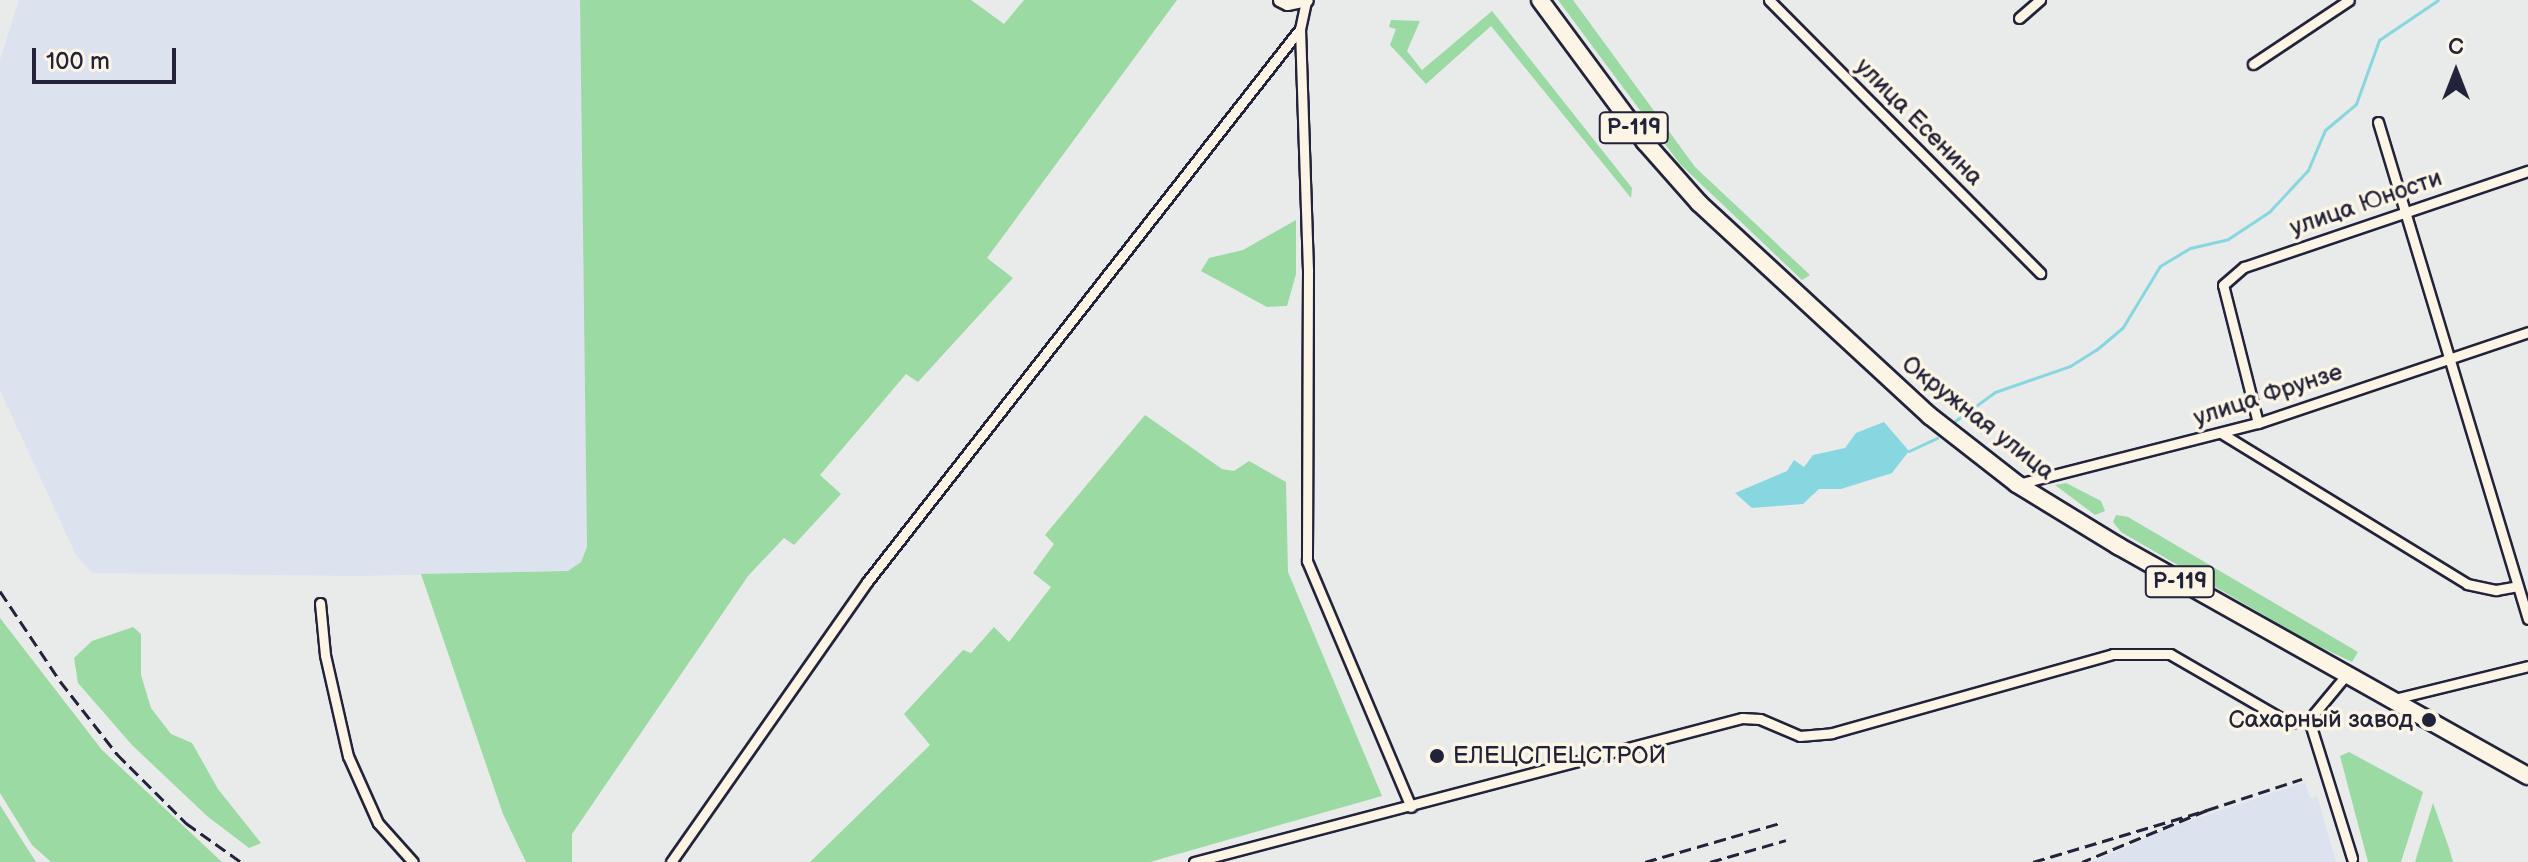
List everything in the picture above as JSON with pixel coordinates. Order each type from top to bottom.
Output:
[{"type":"highway","name":"Окружная улица","points":[[1540,0],[1645,142],[1741,245],[1930,416],[2017,484],[2231,612],[2528,776]]},
{"type":"street","points":[[1279,0],[1306,1],[1300,29],[1308,266],[1307,561],[1411,807]]},
{"type":"street","name":"улица Есенина","points":[[1769,0],[2040,273]]},
{"type":"street","points":[[2019,18],[2040,0]]},
{"type":"street","points":[[2253,64],[2349,0]]},
{"type":"street","points":[[671,862],[867,582],[1300,29]]},
{"type":"street","points":[[2378,122],[2528,619]]},
{"type":"street","name":"улица Юности","points":[[2258,423],[2223,285],[2244,267],[2406,209],[2528,171]]},
{"type":"street","name":"улица Фрунзе","points":[[2017,484],[2258,423],[2448,356],[2528,332]]},
{"type":"street","points":[[2221,433],[2467,584],[2496,590],[2518,586]]},
{"type":"street","points":[[320,603],[325,655],[348,756],[378,823],[413,862]]},
{"type":"street","points":[[1194,862],[1742,718],[1760,719],[1800,736],[1832,733],[2113,654],[2170,654],[2289,723],[2309,720],[2347,674]]},
{"type":"street","points":[[2391,700],[2528,666]]},
{"type":"street","points":[[2309,720],[2352,858]]},
{"type":"shaded area","points":[[19,0],[580,0],[587,547],[581,562],[568,571],[358,576],[92,573],[76,555],[0,390],[0,60]]},
{"type":"shaded area","name":"Сахарный завод","points":[[2305,782],[2310,798],[2317,796],[2336,862],[2093,862],[2168,828]]},
{"type":"green space","points":[[580,0],[971,0],[1004,24],[1024,0],[1177,0],[987,258],[1013,278],[918,382],[906,374],[820,475],[841,494],[794,545],[784,538],[748,576],[572,834],[572,862],[526,862],[503,814],[421,574],[568,571],[581,562],[587,547]]},
{"type":"green space","points":[[1558,0],[1573,0],[1695,167],[1810,275],[1802,280],[1680,164]]},
{"type":"green space","points":[[1492,11],[1632,188],[1631,198],[1491,26],[1426,84],[1390,45],[1396,29],[1389,27],[1391,20],[1420,21],[1407,51],[1422,70]]},
{"type":"green space","points":[[1296,220],[1296,274],[1287,306],[1267,307],[1201,271],[1209,258],[1243,250]]},
{"type":"green space","points":[[1145,415],[1222,469],[1234,471],[1249,461],[1286,482],[1288,572],[1382,796],[1150,862],[810,862],[930,745],[904,714],[963,650],[971,653],[994,627],[1009,642],[1051,587],[1033,573],[1054,544],[1045,535]]},
{"type":"green space","points":[[2066,483],[2101,501],[2105,511],[2095,515],[2055,485]]},
{"type":"green space","points":[[2116,515],[2128,517],[2358,652],[2352,662],[2308,641],[2121,532],[2113,522]]},
{"type":"green space","points":[[0,618],[102,750],[222,862],[51,862],[32,845],[0,793]]},
{"type":"green space","points":[[133,627],[141,634],[141,675],[151,708],[171,734],[192,743],[218,789],[261,843],[249,848],[207,816],[132,745],[78,683],[74,658],[92,641]]},
{"type":"green space","points":[[2349,752],[2423,792],[2401,862],[2368,862],[2340,756]]},
{"type":"green space","points":[[2433,803],[2449,848],[2453,862],[2415,862]]},
{"type":"green space","points":[[0,805],[25,845],[36,862],[0,862]]},
{"type":"water","points":[[1884,422],[1909,451],[1892,473],[1841,489],[1819,489],[1803,504],[1752,508],[1735,493],[1787,471],[1794,460],[1804,467],[1813,455],[1845,448],[1856,433]]},
{"type":"waterway","points":[[1955,421],[1995,392],[2070,366],[2096,350],[2123,327],[2160,266],[2190,248],[2228,239],[2269,212],[2308,170],[2325,130],[2356,104],[2379,40],[2438,0]]},
{"type":"waterway","points":[[1909,451],[1937,438]]},
{"type":"railway","points":[[0,591],[60,681],[117,754],[186,823],[241,862]]},
{"type":"railway","points":[[2207,810],[2302,779]]},
{"type":"railway","points":[[2033,862],[2207,810],[2082,862]]},
{"type":"railway","points":[[1645,862],[1780,823]]},
{"type":"railway","points":[[1710,862],[1786,840]]},
{"type":"place","name":"Сахарный завод","points":[[2429,720]]},
{"type":"place","name":"ЕЛЕЦСПЕЦСТРОЙ","points":[[1437,756]]}]
